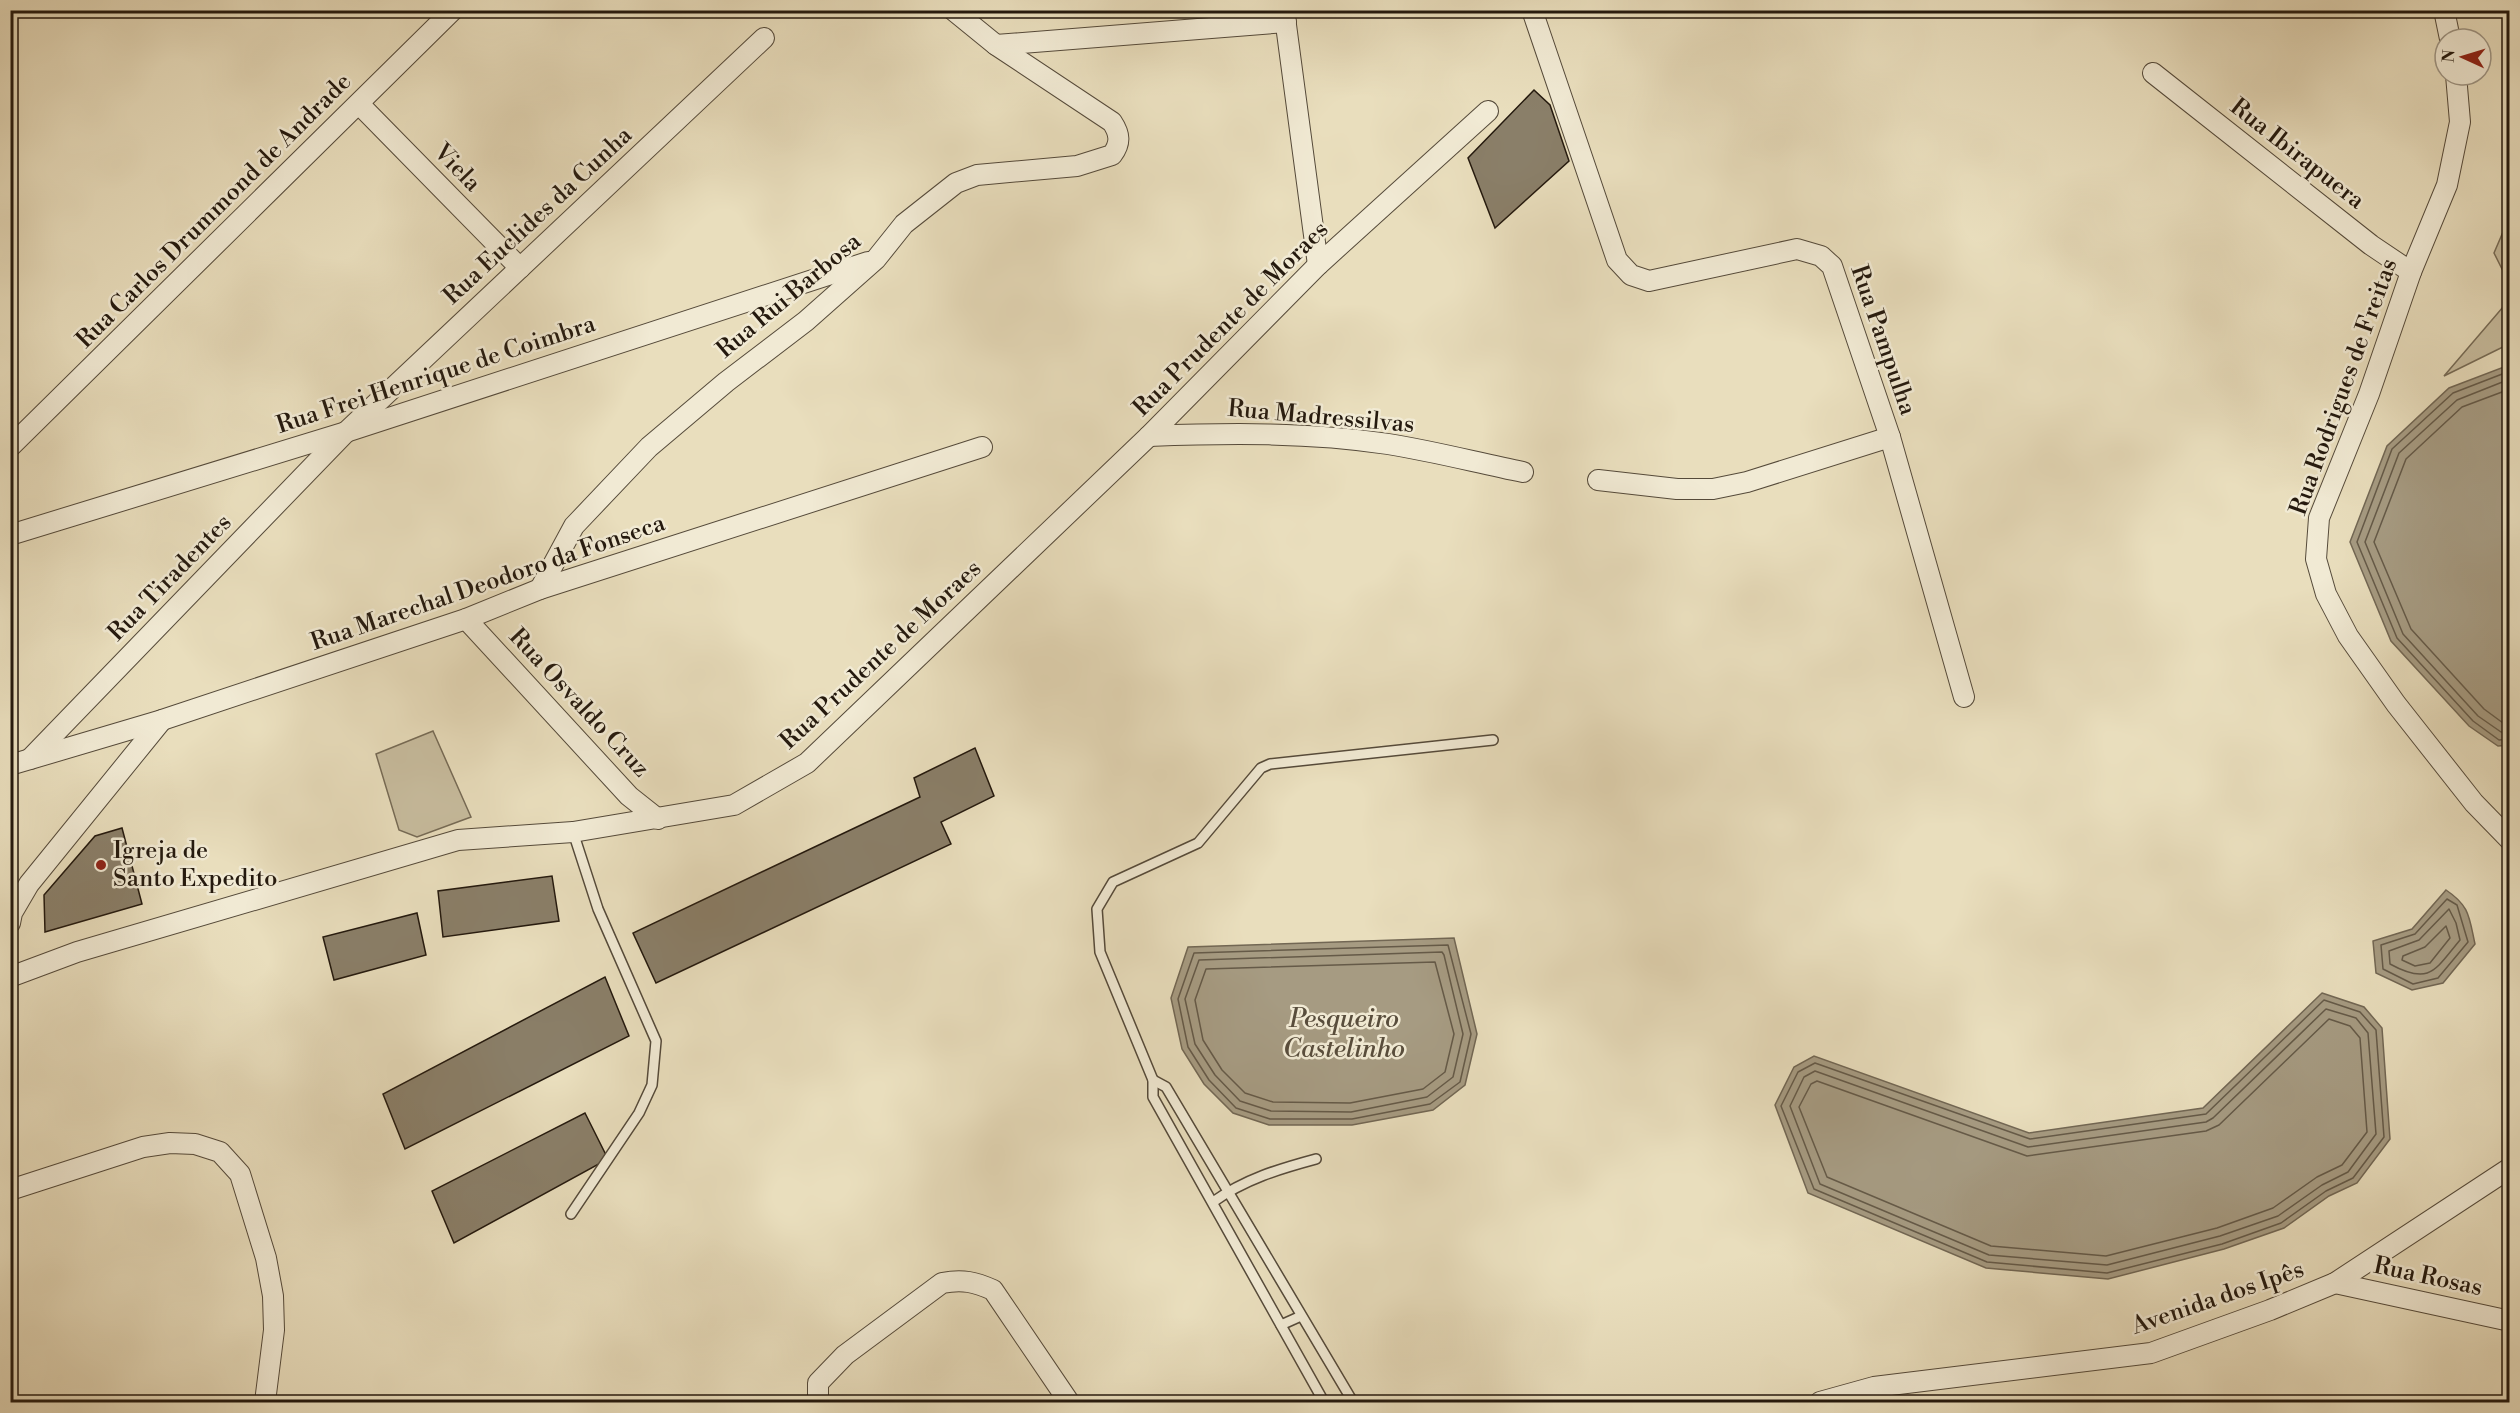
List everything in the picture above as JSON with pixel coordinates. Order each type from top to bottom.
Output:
[{"type":"street","name":"Rua Carlos Drummond de Andrade","points":[[10,447],[453,10]]},
{"type":"street","points":[[953,10],[996,45],[1285,16],[1318,265]]},
{"type":"street","name":"Rua Pampulha","points":[[1532,10],[1617,260],[1631,275],[1649,281],[1797,249],[1821,256],[1832,266],[1890,437],[1964,697]]},
{"type":"street","points":[[2444,10],[2448,27]]},
{"type":"street","name":"Rua Euclides da Cunha","points":[[346,432],[764,38]]},
{"type":"street","name":"Rua Rui Barbosa","points":[[540,589],[574,526],[649,447],[726,382],[806,321],[876,259],[904,224],[956,183],[976,175],[1077,166],[1112,155],[1118,147],[1119,133],[1112,122],[996,45]]},
{"type":"street","name":"Rua Ibirapuera","points":[[2153,73],[2371,244],[2411,272]]},
{"type":"street","name":"Rua Rodrigues de Freitas","points":[[2457,87],[2460,122],[2447,185],[2411,272],[2369,394],[2319,518],[2316,560],[2326,594],[2348,636],[2396,704],[2474,803],[2510,840]]},
{"type":"street","name":"Viela","points":[[359,104],[520,268]]},
{"type":"street","name":"Rua Prudente de Moraes","points":[[10,977],[77,952],[459,840],[573,832],[734,805],[807,763],[1149,436],[1318,265],[1488,111]]},
{"type":"street","name":"Rua Frei Henrique de Coimbra","points":[[10,535],[346,432],[876,259]]},
{"type":"street","name":"Rua Tiradentes","points":[[30,759],[346,432]]},
{"type":"street","name":"Rua Madressilvas","points":[[1149,436],[1224,433],[1388,444],[1523,472]]},
{"type":"street","points":[[1598,480],[1677,489],[1713,489],[1747,482],[1890,437]]},
{"type":"street","name":"Rua Marechal Deodoro da Fonseca","points":[[10,765],[162,720],[466,619],[540,589],[982,447]]},
{"type":"street","name":"Rua Osvaldo Cruz","points":[[466,619],[629,796],[658,819]]},
{"type":"street","points":[[10,922],[12,913],[29,884],[162,720]]},
{"type":"street","points":[[10,1190],[143,1148],[170,1143],[195,1144],[220,1152],[240,1174],[266,1258],[273,1296],[274,1330],[265,1402]]},
{"type":"street","name":"Avenida dos Ipês","points":[[1820,1402],[1874,1387],[2151,1353],[2270,1310],[2335,1283],[2510,1168]]},
{"type":"street","points":[[818,1402],[818,1383],[845,1355],[942,1283],[960,1280],[976,1282],[993,1290],[1069,1402]]},
{"type":"street","name":"Rua Rosas","points":[[2335,1283],[2510,1321]]},
{"type":"lane","points":[[1324,1402],[1153,1096],[1153,1080],[1100,952],[1098,909],[1113,882],[1198,843],[1261,768],[1270,764],[1493,740]]},
{"type":"lane","points":[[571,1214],[639,1113],[652,1085],[656,1041],[601,918],[573,832]]},
{"type":"lane","points":[[1153,1080],[1166,1088],[1353,1402]]},
{"type":"lane","points":[[1213,1202],[1228,1191],[1268,1171],[1316,1159]]},
{"type":"lane","points":[[1281,1325],[1301,1316]]},
{"type":"shaded area","points":[[2509,218],[2509,283],[2494,253]]},
{"type":"shaded area","points":[[2509,300],[2509,344],[2444,376]]},
{"type":"shaded area","points":[[433,731],[471,817],[417,837],[399,830],[376,754]]},
{"type":"water","points":[[2509,365],[2510,745],[2498,746],[2469,726],[2391,641],[2350,542],[2387,446],[2449,388]]},
{"type":"water","points":[[2446,890],[2464,907],[2470,919],[2475,944],[2443,983],[2412,990],[2376,973],[2373,941],[2412,929]]},
{"type":"water","name":"Pesqueiro Castelinho","points":[[1454,938],[1477,1034],[1465,1085],[1433,1110],[1352,1125],[1269,1125],[1233,1113],[1204,1084],[1182,1049],[1171,998],[1188,947]]},
{"type":"water","points":[[2322,993],[2364,1007],[2382,1028],[2390,1139],[2357,1183],[2329,1196],[2284,1228],[2224,1249],[2108,1279],[1986,1268],[1808,1193],[1775,1105],[1794,1067],[1814,1056],[2029,1133],[2203,1108]]},
{"type":"building","points":[[1534,90],[1550,105],[1569,161],[1495,228],[1468,158]]},
{"type":"building","points":[[975,748],[994,796],[941,822],[951,844],[656,983],[633,933],[920,797],[914,778]]},
{"type":"building","name":"Igreja de Santo Expedito","points":[[122,828],[142,904],[45,932],[44,895],[95,836]]},
{"type":"building","points":[[552,876],[559,921],[443,937],[438,891]]},
{"type":"building","points":[[417,913],[426,955],[334,980],[323,937]]},
{"type":"building","points":[[605,977],[629,1036],[405,1149],[383,1094]]},
{"type":"building","points":[[585,1113],[608,1159],[454,1243],[432,1191]]},
{"type":"place","name":"Igreja de Santo Expedito","points":[[101,865]]}]
